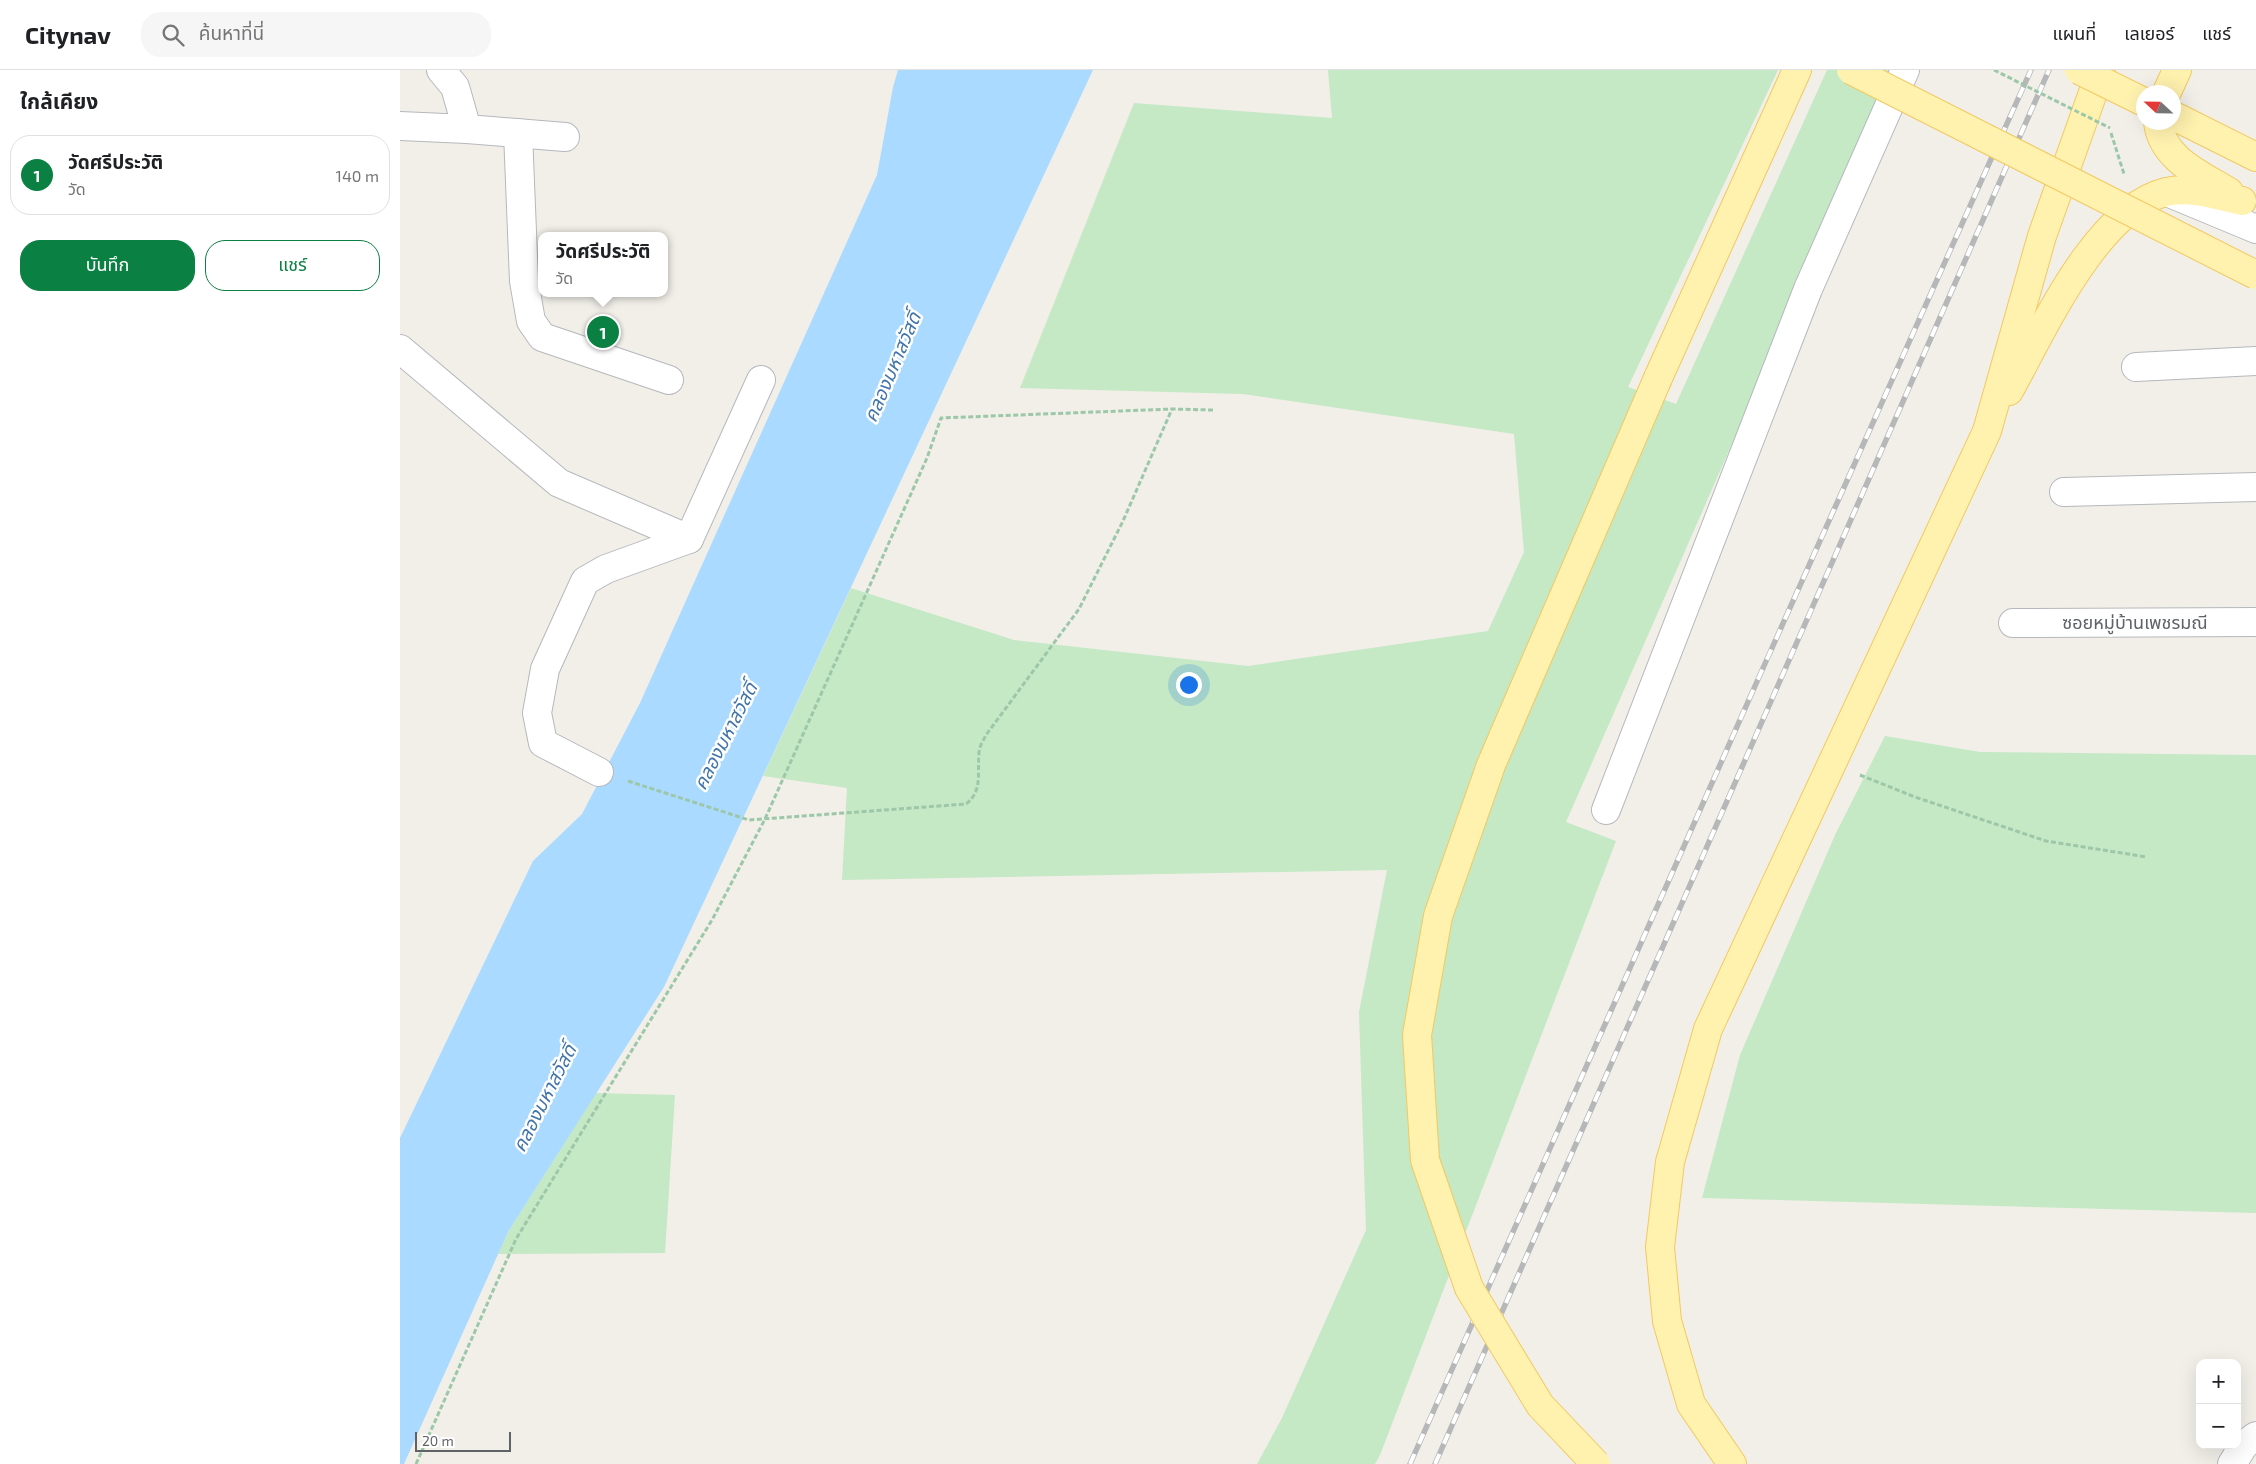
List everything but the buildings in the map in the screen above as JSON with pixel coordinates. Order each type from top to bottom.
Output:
[{"type":"main road","points":[[1596,1464],[1540,1405],[1469,1288],[1425,1160],[1417,1034],[1438,916],[1490,765],[1658,378],[1798,70]]},
{"type":"main road","points":[[1851,70],[2256,275]]},
{"type":"main road","points":[[2079,70],[2136,98]]},
{"type":"main road","points":[[1987,431],[2042,236],[2101,70]]},
{"type":"main road","points":[[2170,85],[2177,70]]},
{"type":"main road","points":[[2181,120],[2256,157]]},
{"type":"main road","points":[[2159,130],[2160,137],[2173,156],[2249,204]]},
{"type":"main road","points":[[1732,1464],[1691,1404],[1667,1321],[1660,1247],[1670,1162],[1708,1029],[1987,431],[2078,266],[2138,204],[2167,192],[2197,191],[2249,204]]},
{"type":"street","points":[[441,70],[455,87],[467,129]]},
{"type":"street","points":[[1606,810],[1808,289],[1905,70]]},
{"type":"street","points":[[400,126],[565,137]]},
{"type":"street","points":[[518,133],[524,281],[531,321],[535,330],[542,337],[669,380]]},
{"type":"street","points":[[2167,192],[2256,229]]},
{"type":"street","points":[[402,360],[559,482],[689,539]]},
{"type":"street","points":[[2136,367],[2256,362]]},
{"type":"street","points":[[599,772],[543,743],[537,713],[545,669],[585,582],[606,569],[689,539],[760,380]]},
{"type":"street","points":[[2064,492],[2256,487]]},
{"type":"street","name":"ซอยหมู่บ้านเพชรมณี","points":[[2013,624],[2256,622]]},
{"type":"street","points":[[2232,1464],[2244,1445],[2256,1436]]},
{"type":"path","points":[[1994,70],[2110,128],[2124,174]]},
{"type":"path","points":[[416,1464],[516,1238],[712,920],[765,819],[927,458],[941,418],[1172,409],[1212,410]]},
{"type":"path","points":[[599,772],[749,820],[966,804],[975,798],[978,786],[979,751],[986,735],[1079,609],[1123,521],[1172,409]]},
{"type":"path","points":[[1831,764],[1915,797],[2046,841],[2147,857]]},
{"type":"green space","points":[[1328,70],[1778,70],[1628,387],[1676,404],[1827,70],[1896,70],[1566,822],[1616,841],[1380,1455],[1375,1464],[1257,1464],[1282,1418],[1366,1230],[1359,1012],[1387,870],[842,880],[847,788],[763,776],[851,588],[1014,640],[1248,666],[1488,631],[1524,552],[1514,434],[1243,394],[1020,388],[1134,103],[1332,118]]},
{"type":"green space","points":[[1885,736],[1980,752],[2256,755],[2256,1213],[1702,1198],[1740,1055],[1835,835]]},
{"type":"green space","points":[[596,1093],[675,1095],[665,1253],[498,1254],[508,1232]]},
{"type":"water","name":"คลองมหาสวัสดิ์","points":[[898,70],[1093,70],[664,987],[508,1232],[404,1464],[400,1464],[400,1138],[533,861],[582,814],[640,703],[877,175],[893,87]]},
{"type":"railway","points":[[1410,1464],[2031,70]]},
{"type":"railway","points":[[1435,1464],[2049,70]]},
{"type":"place","name":"วัดศรีประวัติ","points":[[603,332]]}]
